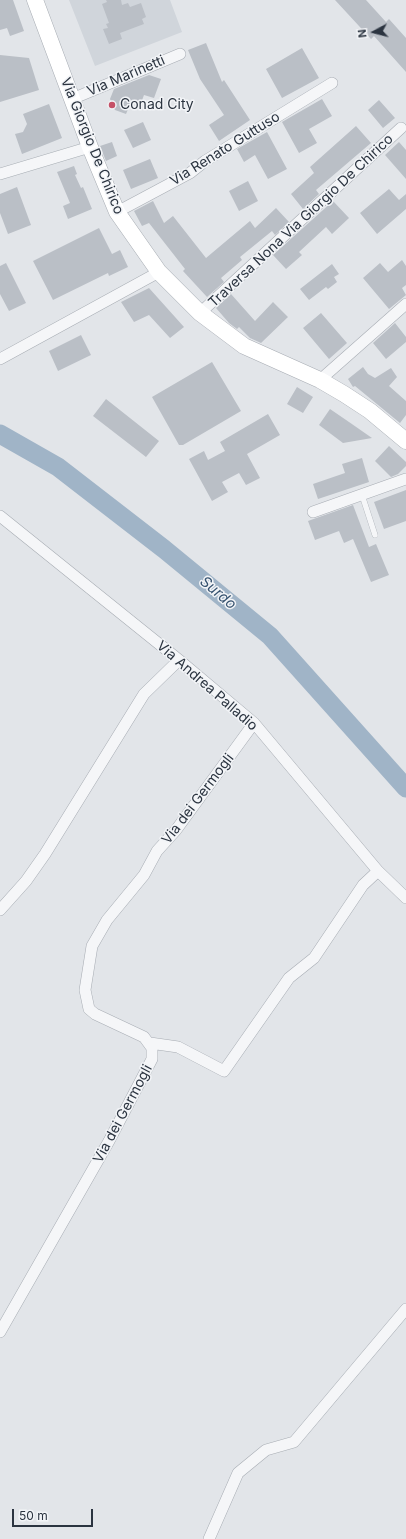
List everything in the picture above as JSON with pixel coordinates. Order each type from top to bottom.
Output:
[{"type":"main road","name":"Via Giorgio De Chirico","points":[[35,0],[90,148],[117,212],[159,272],[200,313],[244,346],[320,380],[370,411],[406,441]]},
{"type":"street","name":"Via Marinetti","points":[[72,99],[180,54]]},
{"type":"street","name":"Via Renato Guttuso","points":[[117,212],[190,173],[205,161],[332,83]]},
{"type":"street","name":"Traversa Nona Via Giorgio De Chirico","points":[[200,313],[401,128]]},
{"type":"street","points":[[0,174],[90,148]]},
{"type":"street","points":[[0,359],[159,272]]},
{"type":"street","points":[[320,380],[406,304]]},
{"type":"street","points":[[313,512],[406,480]]},
{"type":"street","name":"Via Andrea Palladio","points":[[0,516],[179,660],[254,723],[378,871],[406,898]]},
{"type":"street","points":[[0,910],[26,881],[45,854],[144,694],[179,660]]},
{"type":"street","name":"Via dei Germogli","points":[[0,1332],[109,1141],[142,1081],[152,1059],[152,1048],[150,1042],[144,1037],[94,1014],[89,1009],[85,990],[92,946],[107,920],[144,875],[157,851],[176,830],[254,723]]},
{"type":"street","points":[[150,1042],[178,1047],[224,1071],[289,978],[314,958],[363,885],[378,871]]},
{"type":"street","points":[[209,1539],[238,1473],[266,1450],[294,1442],[406,1309]]},
{"type":"lane","points":[[362,496],[375,535]]},
{"type":"shaded area","points":[[69,0],[170,0],[182,32],[95,66]]},
{"type":"building","points":[[0,0],[13,0],[24,31],[10,36],[7,28],[0,30]]},
{"type":"building","points":[[106,0],[121,0],[122,5],[128,3],[130,7],[141,3],[146,17],[142,19],[144,24],[120,33],[122,39],[109,44],[103,29],[108,28],[106,24],[109,23],[102,4],[107,2]]},
{"type":"building","points":[[335,0],[366,0],[386,22],[389,19],[406,38],[406,72],[374,36],[371,39]]},
{"type":"building","points":[[206,43],[222,82],[224,80],[250,120],[219,141],[209,125],[224,115],[200,79],[188,50]]},
{"type":"building","points":[[302,48],[319,78],[282,98],[266,69]]},
{"type":"building","points":[[0,55],[29,58],[39,90],[0,102]]},
{"type":"building","points":[[149,75],[161,79],[154,98],[144,95],[141,103],[132,100],[126,114],[115,110],[110,99],[114,89]]},
{"type":"building","points":[[322,99],[332,116],[309,129],[317,143],[299,153],[282,122]]},
{"type":"building","points":[[379,100],[395,118],[383,128],[368,110]]},
{"type":"building","points":[[49,104],[62,138],[22,154],[15,134],[23,132],[27,124],[23,114]]},
{"type":"building","points":[[143,122],[151,140],[133,148],[124,130]]},
{"type":"building","points":[[356,126],[371,143],[316,190],[319,194],[303,209],[291,194],[314,173],[310,167]]},
{"type":"building","points":[[267,132],[287,169],[268,179],[255,155],[244,162],[237,149]]},
{"type":"building","points":[[112,142],[117,156],[106,161],[100,146]]},
{"type":"building","points":[[399,142],[406,150],[406,179],[385,155]]},
{"type":"building","points":[[150,159],[158,178],[131,189],[123,170]]},
{"type":"building","points":[[74,166],[77,174],[75,175],[81,188],[83,187],[92,209],[68,219],[63,206],[70,203],[57,172]]},
{"type":"building","points":[[248,181],[258,201],[239,211],[229,191]]},
{"type":"building","points":[[17,187],[31,225],[8,234],[0,213],[0,194]]},
{"type":"building","points":[[389,189],[399,200],[406,194],[406,209],[377,234],[360,213]]},
{"type":"building","points":[[153,201],[164,223],[173,216],[206,258],[250,221],[255,228],[276,208],[289,222],[275,235],[272,231],[240,257],[242,260],[221,278],[224,282],[207,297],[183,271],[185,269],[149,223],[142,226],[134,211]]},
{"type":"building","points":[[333,201],[349,218],[332,234],[326,227],[299,252],[302,255],[286,269],[273,255]]},
{"type":"building","points":[[99,228],[112,254],[120,250],[128,267],[109,276],[108,273],[53,300],[33,261]]},
{"type":"building","points":[[402,260],[406,266],[406,285],[402,288],[406,295],[389,309],[363,278],[380,263],[388,272]]},
{"type":"building","points":[[6,263],[26,303],[9,311],[0,294],[0,266]]},
{"type":"building","points":[[332,264],[339,274],[334,277],[337,282],[328,289],[326,287],[309,300],[300,289]]},
{"type":"building","points":[[149,288],[184,327],[170,338],[149,315],[134,322],[121,302]]},
{"type":"building","points":[[231,294],[255,321],[273,302],[288,317],[261,343],[250,338],[239,327],[237,329],[229,323],[216,308]]},
{"type":"building","points":[[321,313],[347,343],[329,359],[303,328]]},
{"type":"building","points":[[395,323],[406,337],[406,342],[386,359],[373,343]]},
{"type":"building","points":[[81,335],[91,355],[58,371],[49,351]]},
{"type":"building","points":[[212,362],[241,411],[183,445],[179,445],[152,397]]},
{"type":"building","points":[[363,367],[368,374],[375,378],[391,368],[397,377],[389,386],[406,401],[406,415],[400,423],[355,386],[353,387],[348,379]]},
{"type":"building","points":[[297,387],[313,397],[303,413],[287,404]]},
{"type":"building","points":[[106,399],[159,441],[146,457],[93,416]]},
{"type":"building","points":[[330,409],[372,438],[343,443],[319,425]]},
{"type":"building","points":[[268,414],[280,435],[247,454],[260,478],[246,485],[239,473],[222,482],[228,492],[212,501],[189,459],[204,451],[208,460],[225,451],[220,442]]},
{"type":"building","points":[[389,446],[406,462],[406,466],[398,474],[391,477],[375,461]]},
{"type":"building","points":[[362,458],[369,482],[318,499],[313,484],[345,473],[342,464]]},
{"type":"building","points":[[406,490],[406,521],[384,529],[374,502]]},
{"type":"building","points":[[353,505],[369,547],[376,544],[389,575],[371,582],[353,539],[344,543],[339,531],[315,540],[308,521]]},
{"type":"waterway","name":"Surdo","points":[[0,434],[58,467],[164,549],[270,636],[406,788]]},
{"type":"place","name":"Conad City","points":[[112,105]]}]
